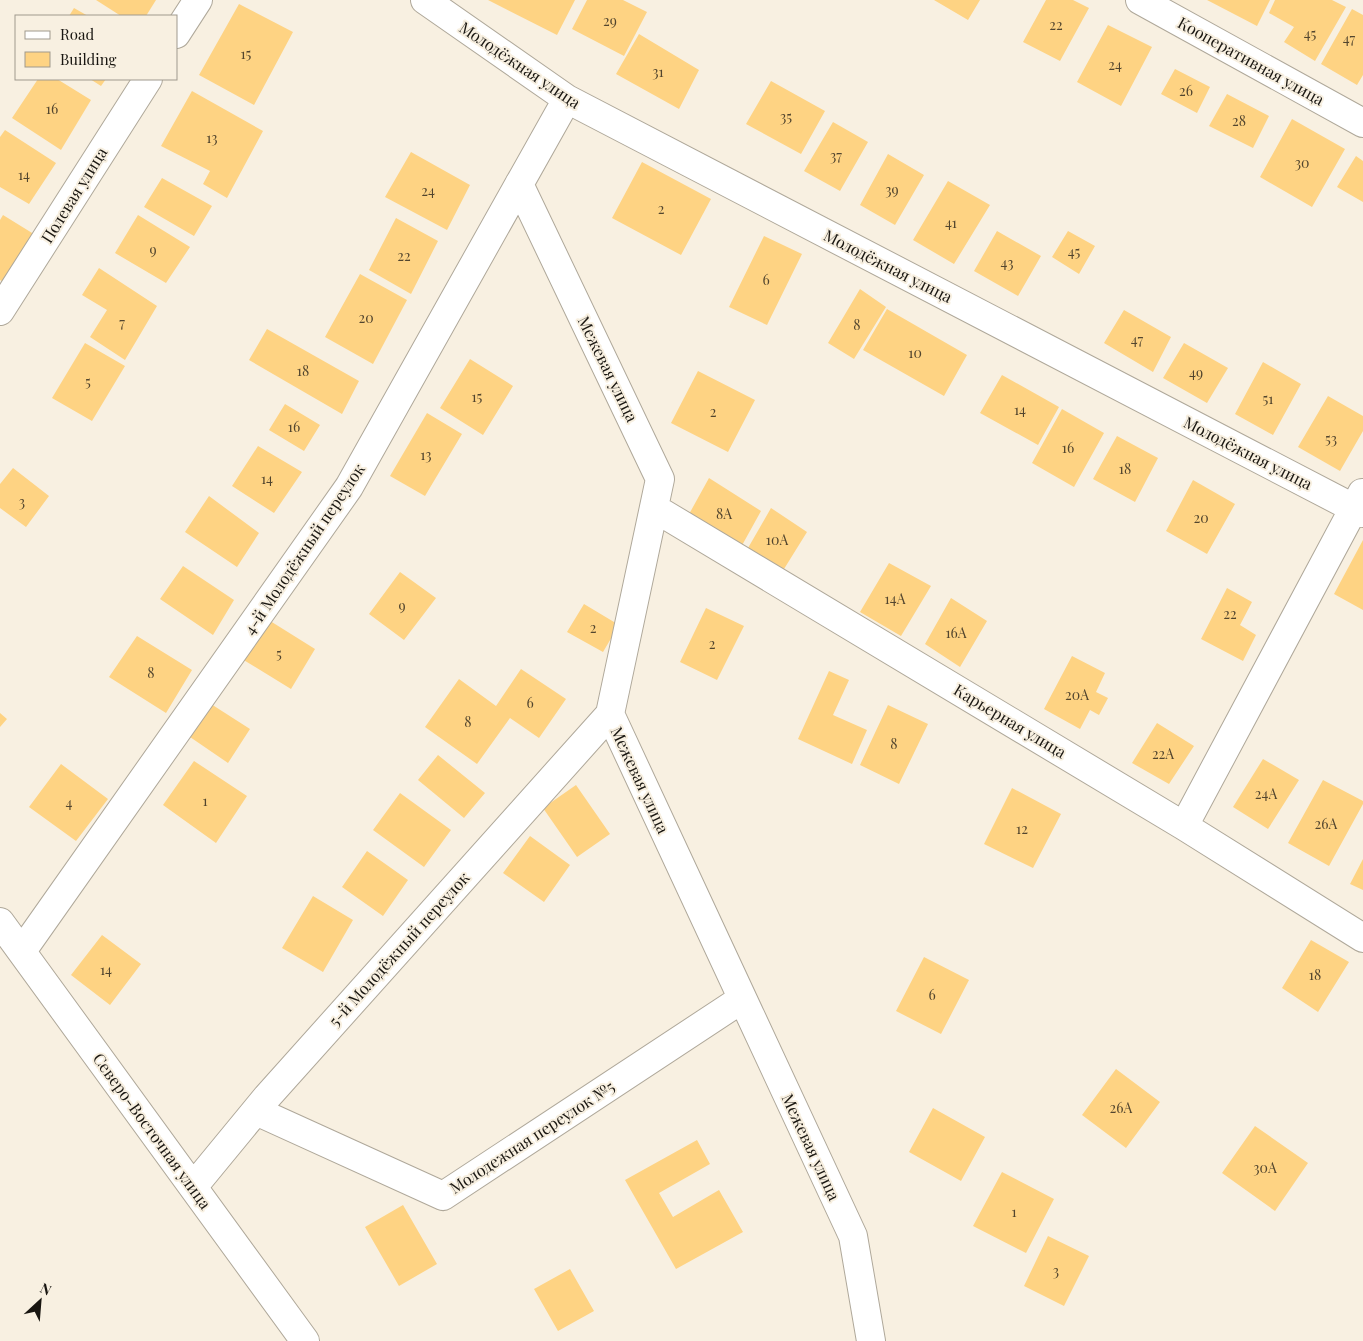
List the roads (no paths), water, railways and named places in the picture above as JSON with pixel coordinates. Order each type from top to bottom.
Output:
[{"type":"street","points":[[178,31],[198,0]]},
{"type":"street","name":"Молодёжная улица","points":[[425,0],[567,99],[1360,505]]},
{"type":"street","name":"Кооперативная улица","points":[[1140,0],[1363,123]]},
{"type":"street","name":"Полевая улица","points":[[0,311],[147,80]]},
{"type":"street","name":"4-й Молодёжный переулок","points":[[22,951],[349,487],[567,99]]},
{"type":"street","name":"Межевая улица","points":[[519,184],[660,479],[610,714],[853,1236],[871,1341]]},
{"type":"street","points":[[1184,826],[1360,505]]},
{"type":"street","name":"Карьерная улица","points":[[654,508],[1184,826],[1363,938]]},
{"type":"street","name":"5-й Молодёжный переулок","points":[[193,1187],[256,1111],[610,714]]},
{"type":"street","name":"Северо-Восточная улица","points":[[0,922],[304,1341]]},
{"type":"street","name":"Молодежная переулок №5","points":[[256,1111],[443,1196],[742,998]]}]
